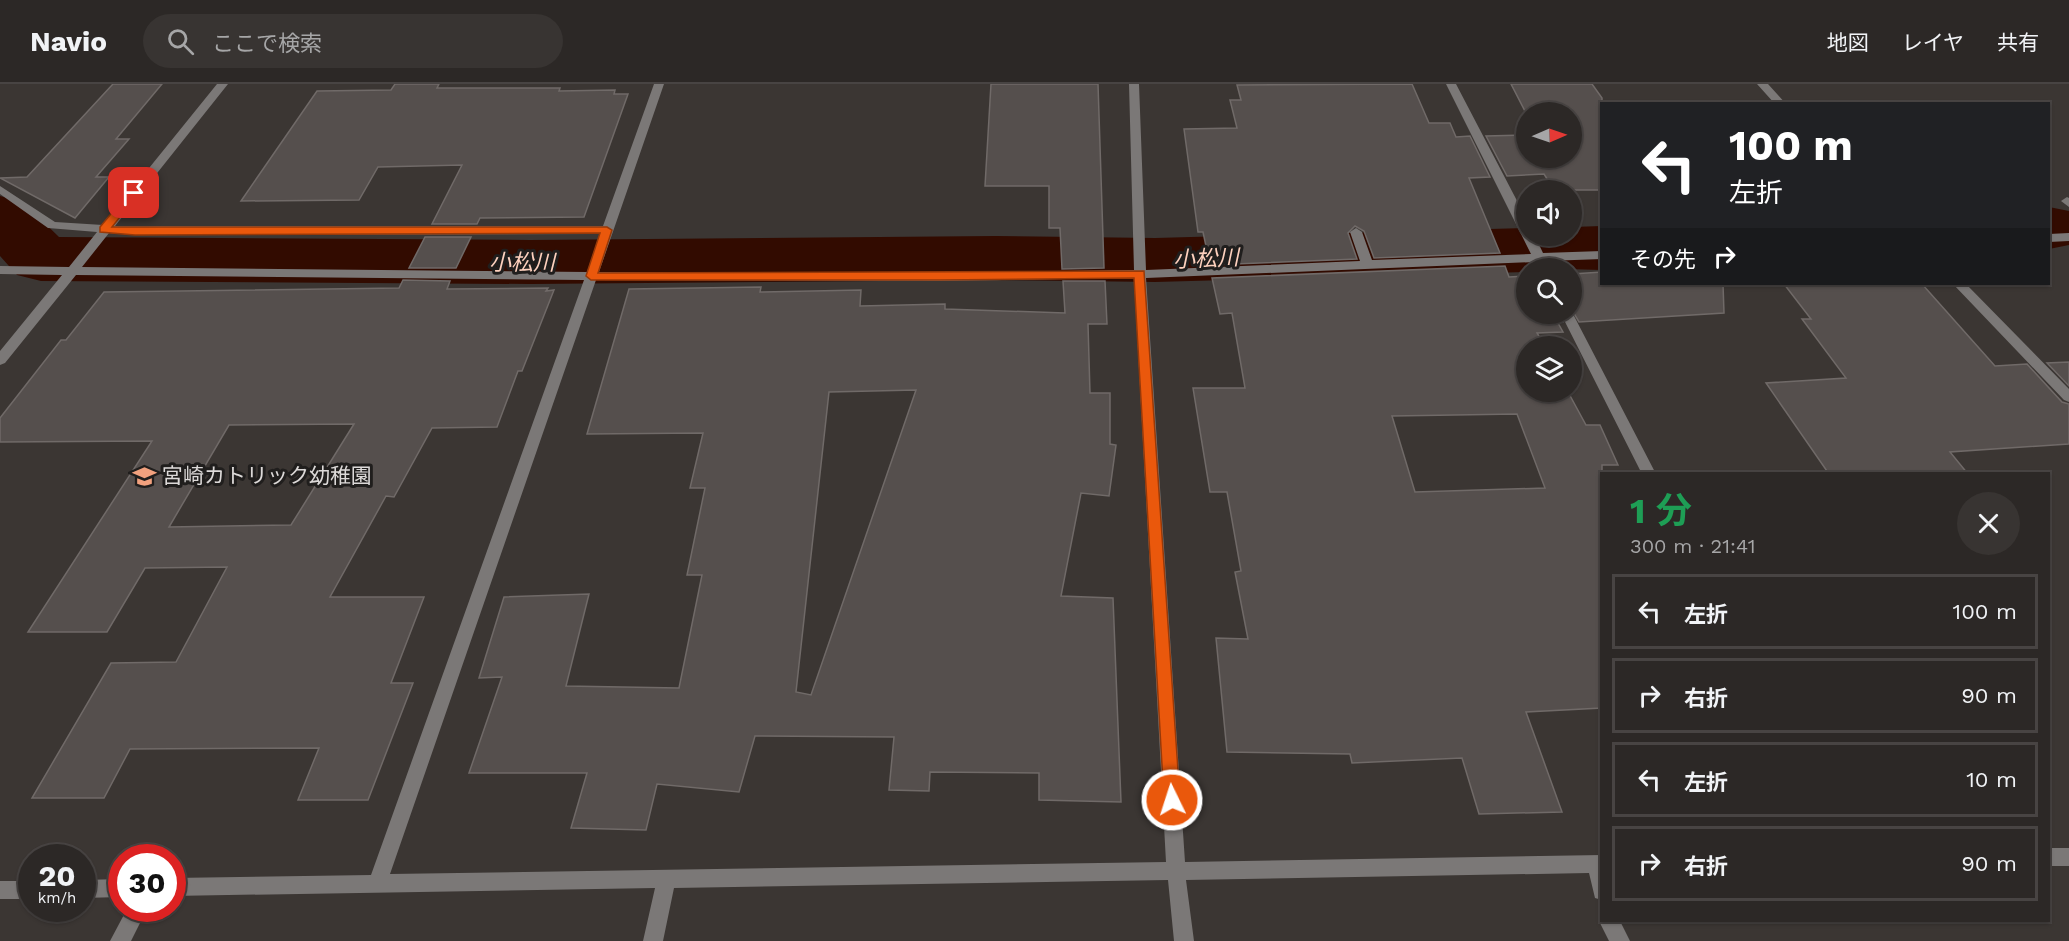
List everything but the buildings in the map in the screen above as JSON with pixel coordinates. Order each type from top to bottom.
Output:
[{"type":"street","points":[[0,360],[224,84]]},
{"type":"street","points":[[377,885],[659,84]]},
{"type":"street","points":[[1134,84],[1138,240],[1176,871],[1184,941]]},
{"type":"street","points":[[1451,84],[1516,211]]},
{"type":"street","points":[[1762,84],[1779,102]]},
{"type":"street","points":[[0,189],[52,225],[104,230],[607,230]]},
{"type":"street","points":[[1356,232],[1367,264]]},
{"type":"street","points":[[2050,238],[2069,237]]},
{"type":"street","points":[[1580,258],[1600,255]]},
{"type":"street","points":[[2,269],[591,276],[940,277],[1140,274],[1367,264],[1516,263]]},
{"type":"street","points":[[1960,285],[2069,397]]},
{"type":"street","points":[[1572,324],[1648,472]]},
{"type":"street","points":[[2050,857],[2069,857]]},
{"type":"street","points":[[186,887],[1599,864]]},
{"type":"street","points":[[653,941],[666,880]]},
{"type":"street","points":[[0,890],[18,890]]},
{"type":"street","points":[[120,941],[130,922]]},
{"type":"street","points":[[1610,922],[1620,941]]},
{"type":"waterway","name":"小松川","points":[[0,216],[41,259],[530,262],[996,258],[1155,260],[1600,248]]},
{"type":"waterway","points":[[2055,228],[2069,227]]},
{"type":"waterway","name":"小松川","points":[[2050,228],[2055,228]]},
{"type":"place","name":"宮崎カトリック幼稚園","points":[[144,476]]},
{"type":"route","points":[[134,193],[104,230],[607,230],[591,276],[940,277],[1140,274],[1172,800]]}]
